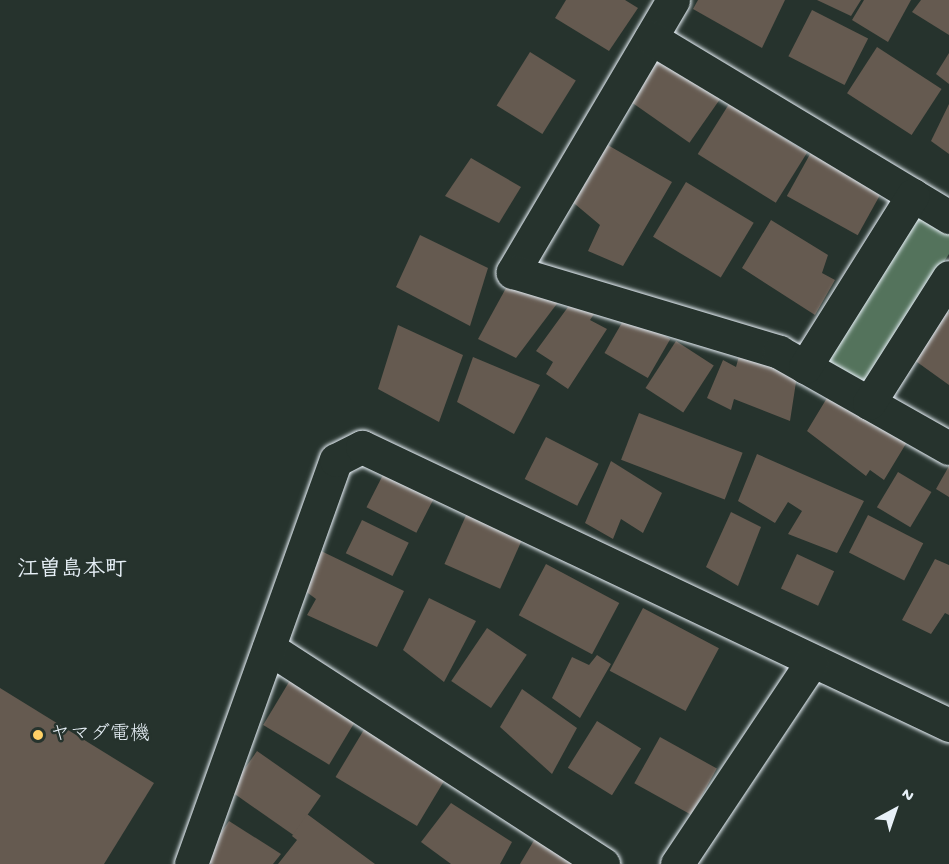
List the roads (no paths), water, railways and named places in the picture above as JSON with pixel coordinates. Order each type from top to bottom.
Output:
[{"type":"street","points":[[673,0],[513,272],[778,352],[949,448]]},
{"type":"street","points":[[651,38],[949,217]]},
{"type":"street","points":[[805,367],[913,195]]},
{"type":"street","points":[[869,403],[949,277]]},
{"type":"street","points":[[191,864],[336,460],[362,447],[811,663],[949,725]]},
{"type":"street","points":[[268,648],[603,864]]},
{"type":"street","points":[[677,864],[811,663]]},
{"type":"place","name":"ヤマダ電機","points":[[38,735]]},
{"type":"district","name":"江曽島本町","points":[[72,572]]}]
